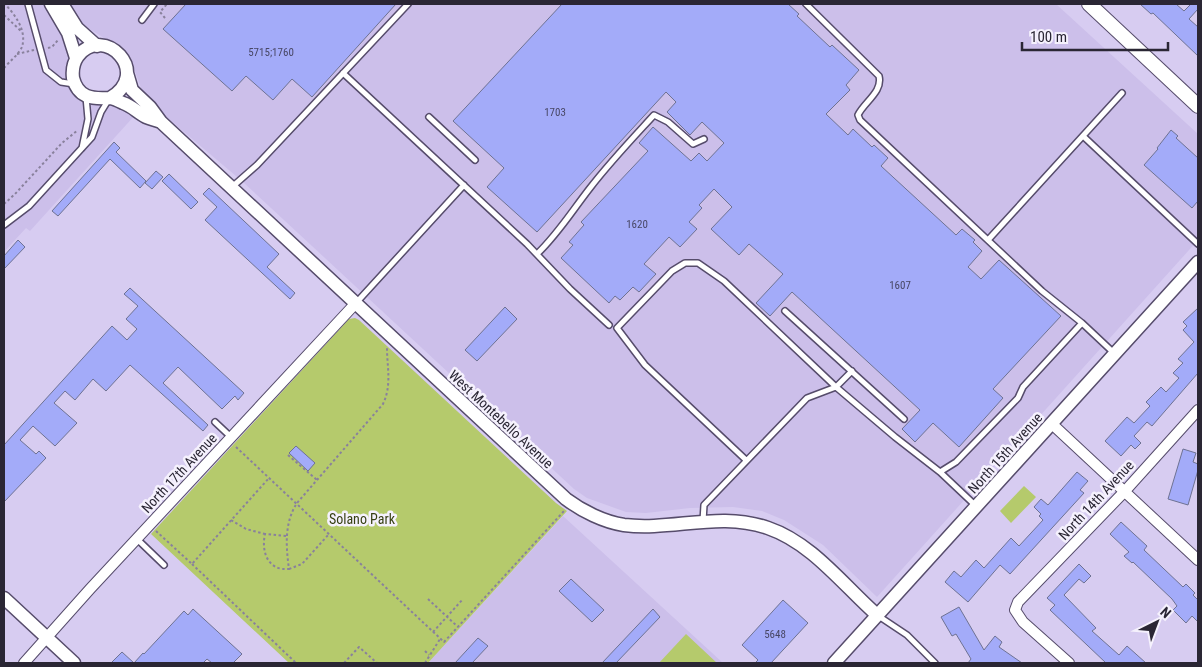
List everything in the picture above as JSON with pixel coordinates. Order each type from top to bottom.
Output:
[{"type":"main road","points":[[1089,4],[1198,106]]},
{"type":"street","points":[[51,4],[68,33],[76,58]]},
{"type":"street","points":[[62,4],[77,28],[97,46]]},
{"type":"street","points":[[86,96],[80,92],[75,84],[72,72],[76,58],[82,52],[97,46],[106,46],[118,53],[126,65],[127,73],[126,81],[122,88],[110,98]]},
{"type":"street","name":"West Montebello Avenue","points":[[127,73],[132,90],[150,107],[161,122],[566,500],[581,510],[624,525],[646,526],[732,520],[744,521],[768,528],[783,534],[815,556],[877,614]]},
{"type":"street","name":"West Montebello Avenue","points":[[86,96],[94,99],[110,98],[129,105],[145,117],[161,122]]},
{"type":"street","name":"North 15th Avenue","points":[[834,663],[1198,262]]},
{"type":"street","name":"North 17th Avenue","points":[[24,663],[137,539],[233,441],[355,304]]},
{"type":"street","name":"North 14th Avenue","points":[[1069,663],[1023,622],[1014,610],[1018,602],[1125,491],[1198,410]]},
{"type":"street","points":[[1052,424],[1198,560]]},
{"type":"street","points":[[4,598],[74,663]]},
{"type":"lane","points":[[28,4],[46,70],[61,82],[75,84]]},
{"type":"lane","points":[[142,20],[154,4]]},
{"type":"lane","points":[[231,188],[257,165],[408,4]]},
{"type":"lane","points":[[806,4],[880,76],[879,88],[860,110],[858,115],[860,120],[1042,291],[1082,323],[1115,354]]},
{"type":"lane","points":[[343,73],[537,254],[570,289],[609,325]]},
{"type":"lane","points":[[988,240],[1122,93]]},
{"type":"lane","points":[[81,148],[88,119],[86,96]]},
{"type":"lane","points":[[4,224],[29,206],[92,137],[101,112],[110,98]]},
{"type":"lane","points":[[537,254],[553,239],[608,165],[654,115],[668,122],[693,144],[704,139]]},
{"type":"lane","points":[[429,117],[475,160]]},
{"type":"lane","points":[[1083,136],[1198,244]]},
{"type":"lane","points":[[355,304],[464,186]]},
{"type":"lane","points":[[746,460],[645,365],[617,328],[672,271],[685,263],[698,263],[724,281],[836,387],[940,472],[976,507]]},
{"type":"lane","points":[[785,311],[904,419]]},
{"type":"lane","points":[[940,472],[956,462],[1018,398],[1024,387],[1082,323]]},
{"type":"lane","points":[[703,521],[704,505],[807,398],[836,387],[852,372]]},
{"type":"lane","points":[[215,422],[233,441]]},
{"type":"lane","points":[[137,539],[164,565]]},
{"type":"lane","points":[[877,614],[907,635],[935,663]]},
{"type":"path","points":[[4,68],[22,47],[23,33],[13,13],[5,4]]},
{"type":"path","points":[[165,18],[160,12],[168,4]]},
{"type":"path","points":[[4,15],[23,33]]},
{"type":"path","points":[[4,204],[62,142],[77,131],[82,124]]},
{"type":"path","points":[[289,569],[286,536],[292,511],[383,404],[388,390],[389,379],[387,347]]},
{"type":"path","points":[[233,441],[296,504],[444,642],[564,511]]},
{"type":"path","points":[[288,455],[317,480]]},
{"type":"path","points":[[192,564],[269,478]]},
{"type":"path","points":[[232,520],[246,529],[265,534],[286,536]]},
{"type":"path","points":[[156,531],[296,663]]},
{"type":"path","points":[[265,534],[263,547],[268,560],[277,568],[289,569],[302,564],[329,534]]},
{"type":"path","points":[[428,599],[458,627]]},
{"type":"path","points":[[433,632],[464,599]]},
{"type":"path","points":[[425,663],[430,658],[429,655],[440,639]]},
{"type":"path","points":[[344,663],[359,647],[377,663]]},
{"type":"path","points":[[425,651],[429,655]]},
{"type":"shaded area","points":[[4,4],[47,4],[67,45],[71,89],[84,102],[122,107],[136,114],[30,231],[26,228],[4,252]]},
{"type":"shaded area","points":[[68,4],[1056,4],[1198,134],[1198,240],[877,597],[823,545],[784,520],[762,511],[733,507],[690,508],[646,513],[626,512],[587,498],[574,489],[243,182],[145,99],[133,66],[101,36],[78,22]]},
{"type":"shaded area","points":[[563,516],[723,663],[428,663]]},
{"type":"green space","name":"Solano Park","points":[[355,318],[567,511],[428,663],[289,663],[151,534],[349,319]]},
{"type":"green space","points":[[1024,486],[1036,497],[1011,523],[1000,511]]},
{"type":"green space","points":[[686,634],[717,663],[659,663]]},
{"type":"building","points":[[186,4],[396,4],[312,97],[292,79],[273,100],[246,76],[232,91],[163,29]]},
{"type":"building","points":[[562,4],[788,4],[799,14],[797,16],[830,47],[832,45],[859,70],[846,85],[850,90],[826,114],[848,135],[853,129],[872,147],[874,145],[888,158],[881,166],[956,235],[962,229],[975,240],[973,242],[982,251],[968,267],[981,279],[999,260],[1061,316],[993,389],[1003,398],[959,447],[933,423],[915,442],[902,429],[920,410],[792,292],[770,316],[756,303],[783,274],[749,244],[739,255],[711,229],[732,207],[714,189],[699,205],[702,208],[689,222],[697,229],[680,247],[669,237],[644,264],[656,274],[639,292],[633,287],[620,300],[615,296],[609,303],[561,258],[573,245],[569,242],[584,225],[581,222],[648,151],[639,143],[653,127],[691,161],[699,153],[707,161],[724,143],[702,122],[690,135],[667,112],[676,102],[666,92],[537,232],[487,187],[504,168],[453,121]]},
{"type":"building","points":[[1140,4],[1176,4],[1184,11],[1191,4],[1198,4],[1198,9],[1189,19],[1198,27],[1198,56],[1153,13],[1151,14]]},
{"type":"building","points":[[1171,130],[1178,136],[1176,138],[1198,158],[1198,201],[1192,208],[1144,165]]},
{"type":"building","points":[[114,142],[120,148],[116,152],[146,181],[140,188],[110,159],[58,216],[52,211]]},
{"type":"building","points":[[156,171],[163,177],[152,189],[145,183]]},
{"type":"building","points":[[169,174],[198,202],[191,209],[162,181]]},
{"type":"building","points":[[209,188],[279,254],[267,267],[295,293],[290,299],[205,220],[217,207],[203,194]]},
{"type":"building","points":[[18,240],[25,247],[4,269],[4,256]]},
{"type":"building","points":[[130,288],[244,393],[238,400],[235,396],[222,409],[178,367],[163,383],[208,425],[203,431],[130,365],[106,391],[93,379],[75,400],[65,391],[54,403],[77,423],[55,446],[33,426],[20,440],[36,454],[39,451],[46,458],[4,502],[4,445],[112,326],[127,340],[137,329],[126,319],[138,306],[124,294]]},
{"type":"building","points":[[505,307],[517,319],[477,361],[465,350]]},
{"type":"building","points":[[1198,308],[1198,373],[1152,426],[1147,422],[1134,436],[1141,443],[1135,449],[1131,445],[1121,456],[1105,441],[1127,417],[1134,423],[1150,406],[1146,402],[1161,387],[1166,392],[1179,378],[1173,373],[1183,363],[1178,359],[1194,342],[1183,330],[1187,326],[1183,322]]},
{"type":"building","points":[[296,446],[315,463],[308,471],[289,453]]},
{"type":"building","points":[[1183,449],[1196,453],[1193,462],[1198,464],[1188,505],[1168,499]]},
{"type":"building","points":[[1077,472],[1088,481],[1080,490],[1084,493],[1010,574],[1000,565],[968,602],[945,582],[954,571],[961,577],[976,560],[984,568],[1011,538],[1019,546],[1043,520],[1039,516],[1041,514],[1034,507],[1041,499],[1048,505]]},
{"type":"building","points":[[1121,522],[1147,546],[1144,550],[1183,587],[1186,584],[1195,593],[1193,595],[1198,600],[1198,622],[1192,616],[1186,623],[1173,610],[1177,606],[1172,599],[1133,562],[1124,556],[1129,552],[1110,534]]},
{"type":"building","points":[[1079,564],[1091,576],[1084,583],[1079,579],[1064,595],[1096,628],[1092,631],[1119,655],[1127,646],[1146,663],[1106,663],[1050,610],[1055,605],[1047,598]]},
{"type":"building","points":[[571,579],[604,610],[592,622],[559,591]]},
{"type":"building","points":[[783,600],[808,623],[771,663],[755,663],[758,660],[742,645]]},
{"type":"building","points":[[959,607],[984,650],[995,636],[1002,642],[999,647],[1022,663],[968,663],[971,659],[956,634],[952,636],[941,617]]},
{"type":"building","points":[[193,609],[242,654],[233,663],[212,663],[207,659],[203,663],[134,663],[184,611],[188,615]]},
{"type":"building","points":[[653,609],[660,617],[616,663],[602,663]]},
{"type":"building","points":[[478,638],[488,646],[472,663],[455,663]]},
{"type":"building","points":[[122,652],[134,663],[111,663]]}]
